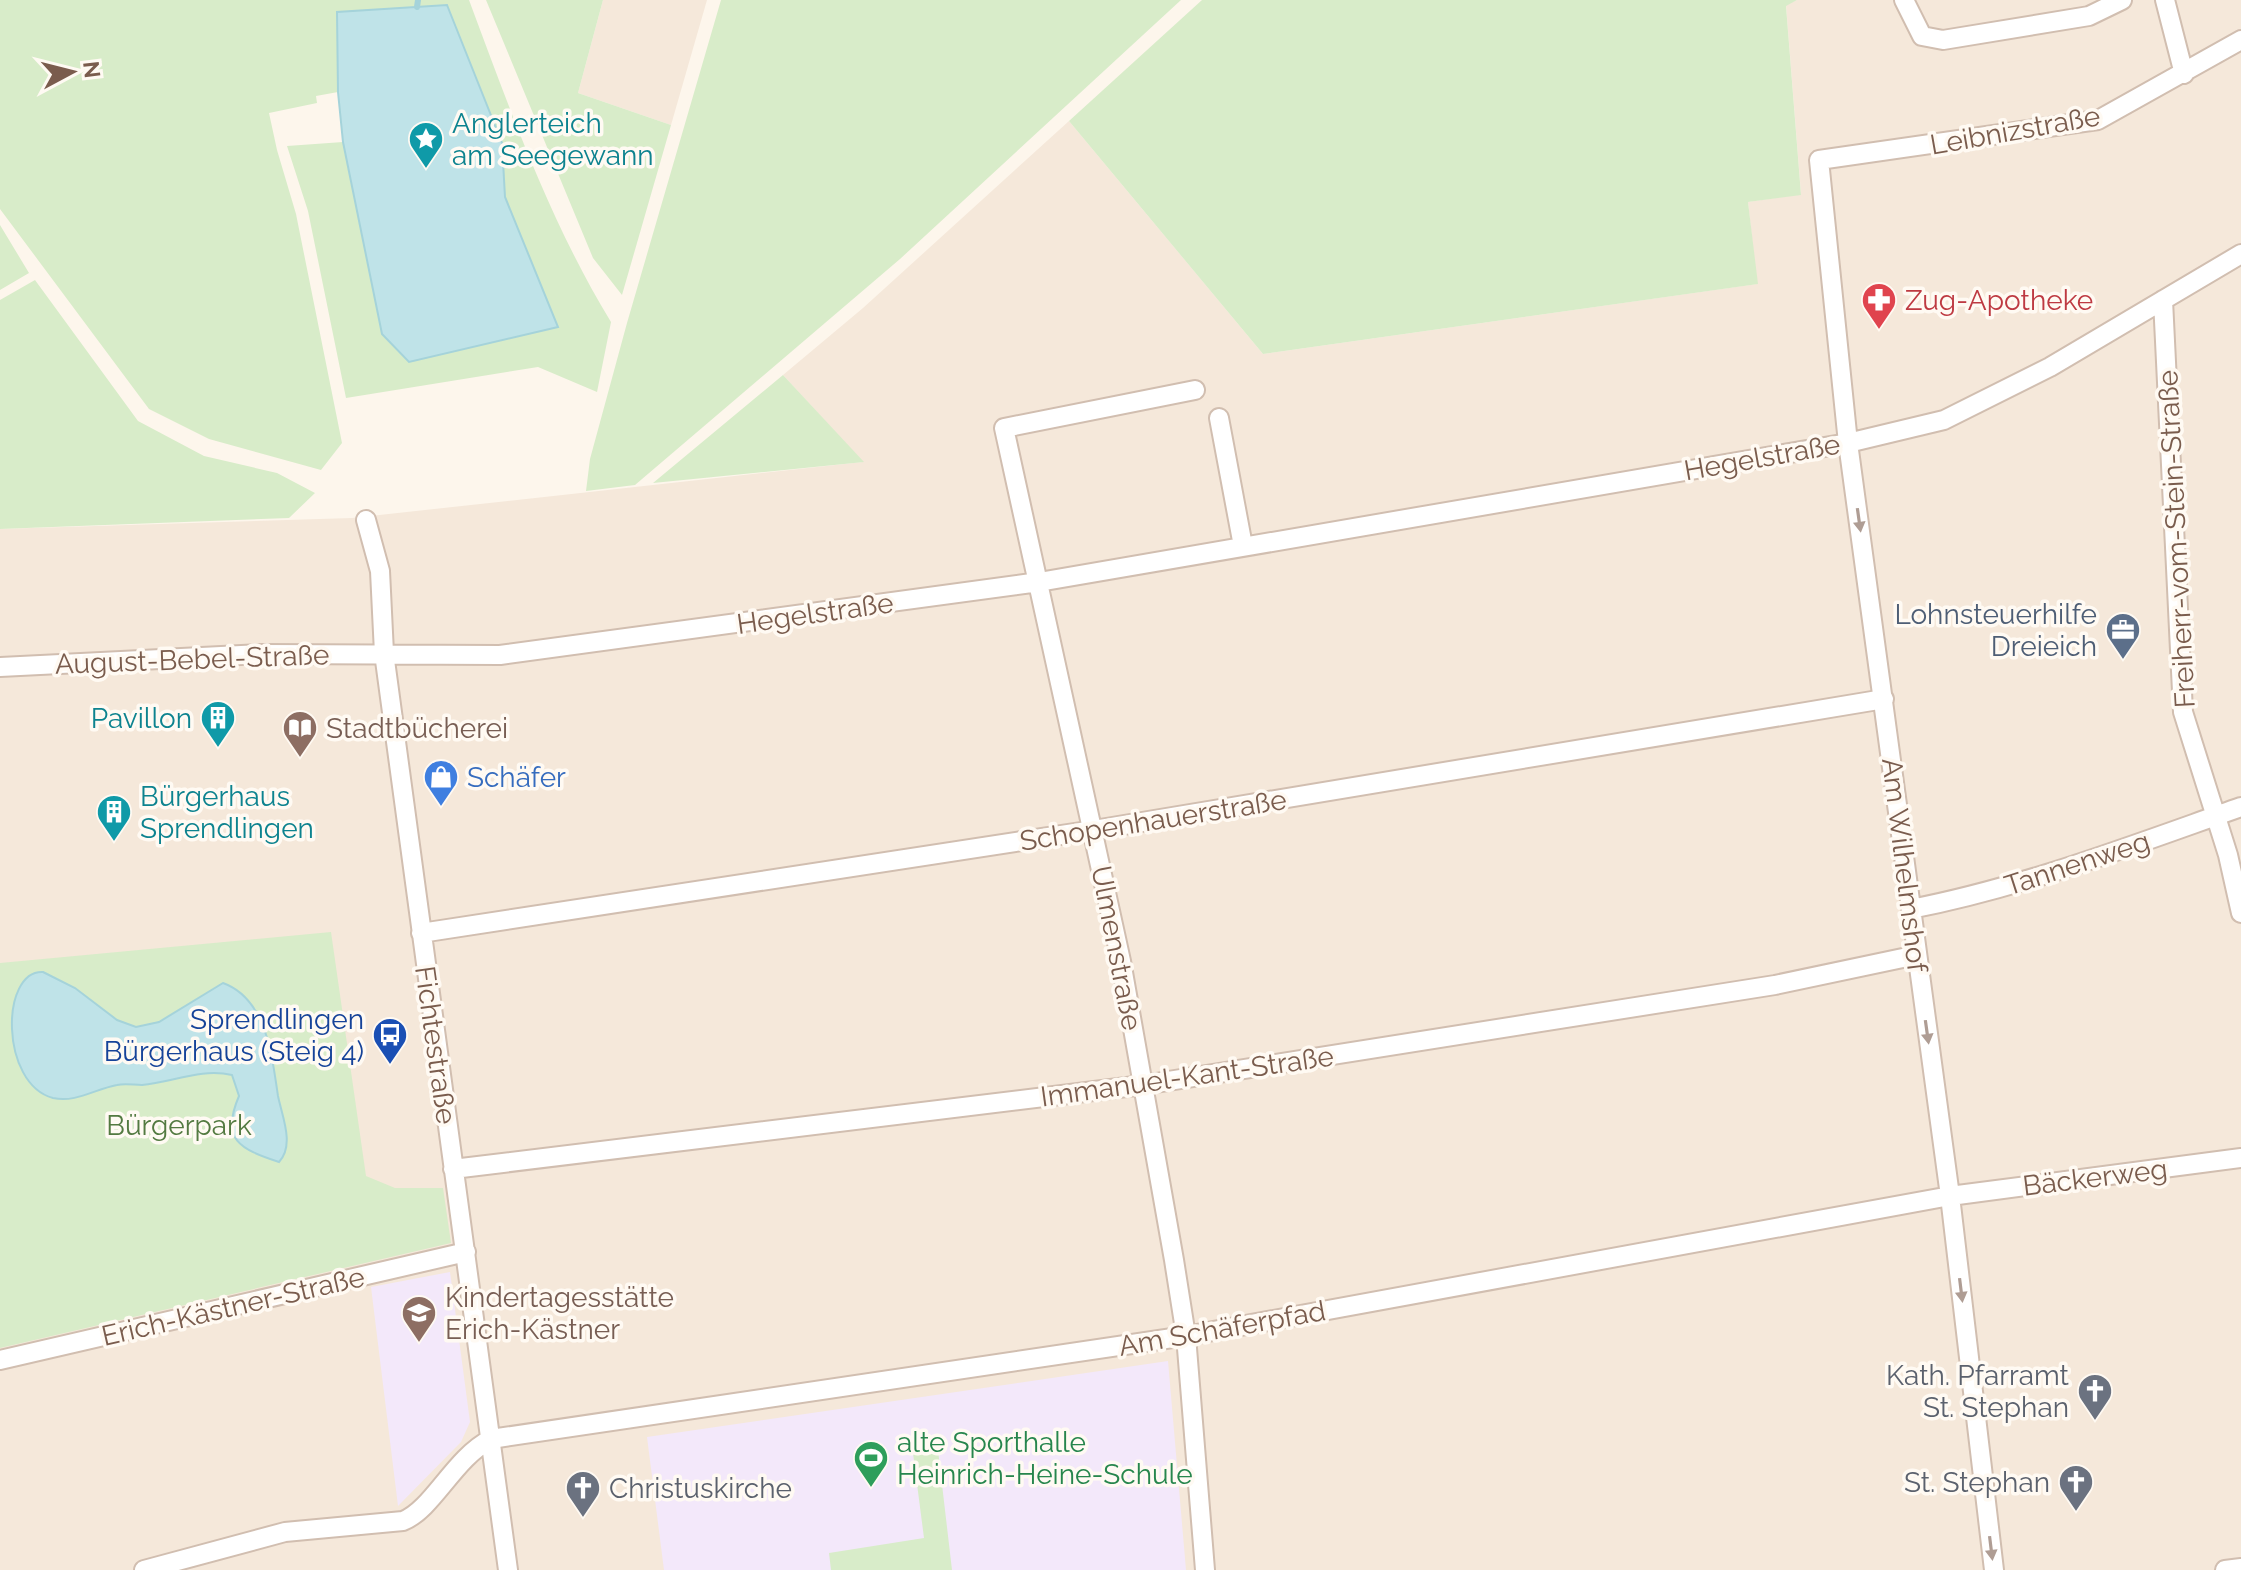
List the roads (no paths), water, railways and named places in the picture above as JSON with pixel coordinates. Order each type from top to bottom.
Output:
[{"type":"street","points":[[1904,0],[1922,36],[1943,40],[2089,16],[2122,0]]},
{"type":"street","points":[[2165,0],[2184,74]]},
{"type":"street","name":"Leibnizstraße","points":[[1819,160],[2098,120],[2241,40]]},
{"type":"street","name":"Am Wilhelmshof","points":[[1819,160],[1848,443],[1950,1196],[1994,1570]]},
{"type":"street","name":"Hegelstraße","points":[[384,653],[500,655],[1039,582],[1848,443],[1944,420],[2050,367],[2241,254]]},
{"type":"street","name":"Freiherr-vom-Stein-Straße","points":[[2163,300],[2183,712],[2216,815],[2241,913]]},
{"type":"street","name":"Ulmenstraße","points":[[1195,390],[1004,428],[1094,830],[1143,1085],[1186,1336],[1205,1570]]},
{"type":"street","points":[[1219,418],[1243,546]]},
{"type":"street","name":"Fichtestraße","points":[[366,520],[380,571],[384,653],[508,1570]]},
{"type":"street","name":"August-Bebel-Straße","points":[[0,667],[200,655],[384,653]]},
{"type":"street","name":"Schopenhauerstraße","points":[[421,933],[1094,830],[1884,699]]},
{"type":"street","name":"Tannenweg","points":[[1911,909],[1960,900],[2241,807]]},
{"type":"street","name":"Immanuel-Kant-Straße","points":[[453,1169],[1143,1085],[1775,985],[1917,955]]},
{"type":"street","name":"Bäckerweg","points":[[1950,1196],[2241,1158]]},
{"type":"street","name":"Am Schäferpfad","points":[[491,1439],[1186,1336],[1950,1196]]},
{"type":"street","name":"Erich-Kästner-Straße","points":[[0,1360],[466,1252]]},
{"type":"street","points":[[144,1570],[186,1565],[285,1532],[403,1521],[414,1515],[465,1458],[491,1439]]},
{"type":"street","points":[[2225,1570],[2241,1568]]},
{"type":"water","name":"Anglerteich am Seegewann","points":[[447,5],[502,143],[505,197],[558,327],[409,362],[382,334],[343,142],[338,92],[337,12]]},
{"type":"water","points":[[43,972],[75,988],[117,1020],[136,1027],[159,1022],[223,983],[238,991],[258,1016],[270,1047],[287,1139],[284,1155],[279,1162],[237,1141],[232,1123],[239,1096],[232,1075],[209,1073],[142,1085],[120,1084],[70,1099],[53,1098],[36,1088],[23,1072],[15,1051],[13,1007],[19,989],[29,976]]},
{"type":"waterway","points":[[417,7],[418,0]]},
{"type":"place","name":"Anglerteich am Seegewann","points":[[426,170]]},
{"type":"place","name":"Zug-Apotheke","points":[[1879,331]]},
{"type":"place","name":"Lohnsteuerhilfe Dreieich","points":[[2123,661]]},
{"type":"place","name":"Pavillon","points":[[218,749]]},
{"type":"place","name":"Stadtbücherei","points":[[300,759]]},
{"type":"place","name":"Schäfer","points":[[441,808]]},
{"type":"place","name":"Bürgerhaus Sprendlingen","points":[[114,843]]},
{"type":"place","name":"Sprendlingen Bürgerhaus (Steig 4)","points":[[390,1066]]},
{"type":"place","name":"Kindertagesstätte Erich-Kästner","points":[[419,1344]]},
{"type":"place","name":"Kath. Pfarramt St. Stephan","points":[[2095,1422]]},
{"type":"place","name":"alte Sporthalle Heinrich-Heine-Schule","points":[[871,1489]]},
{"type":"place","name":"St. Stephan","points":[[2076,1513]]},
{"type":"place","name":"Christuskirche","points":[[583,1519]]},
{"type":"park label","name":"Bürgerpark","points":[[179,1125]]}]
